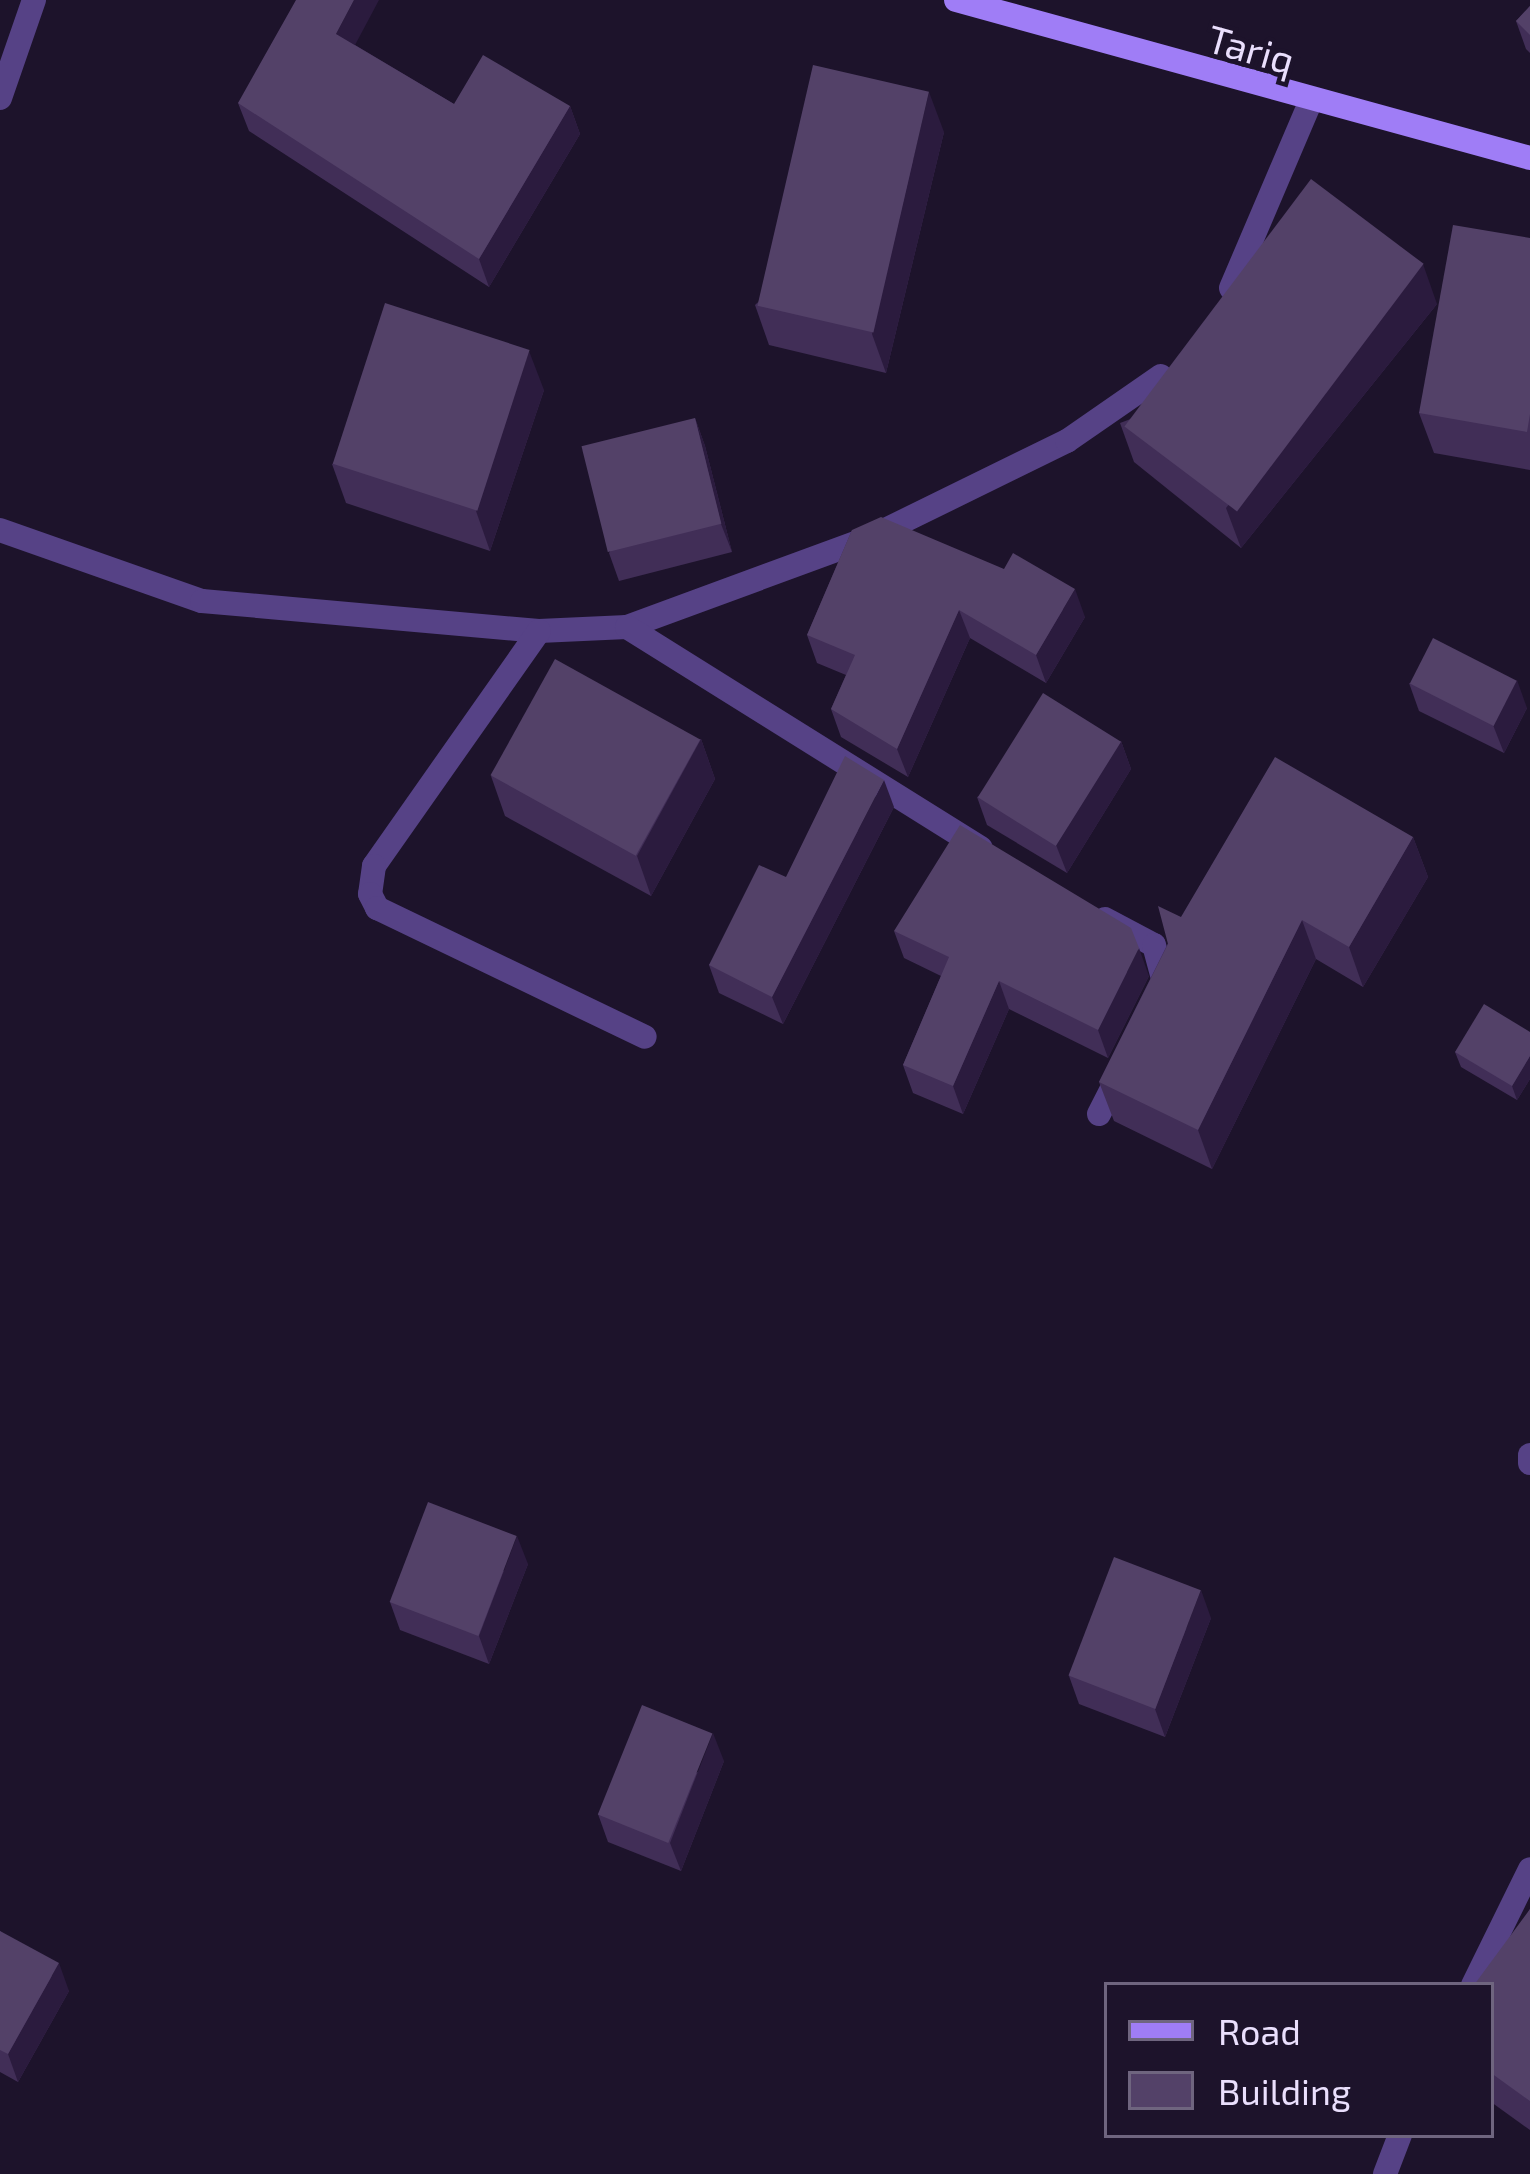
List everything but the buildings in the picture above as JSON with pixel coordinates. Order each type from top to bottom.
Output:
[{"type":"main road","name":"Tariq","points":[[956,0],[1310,103],[1530,158]]},
{"type":"street","points":[[0,98],[34,0]]},
{"type":"street","points":[[1218,308],[1310,103]]},
{"type":"street","points":[[0,530],[202,601],[539,631],[627,627],[871,537],[1067,441],[1140,398],[1183,353]]},
{"type":"street","points":[[627,627],[1011,867]]},
{"type":"street","points":[[539,631],[374,866],[370,894],[377,908],[645,1037]]},
{"type":"street","points":[[1072,901],[1154,945],[1167,977],[1099,1114]]},
{"type":"street","points":[[1474,1982],[1530,1869]]},
{"type":"street","points":[[1385,2174],[1399,2138]]}]
